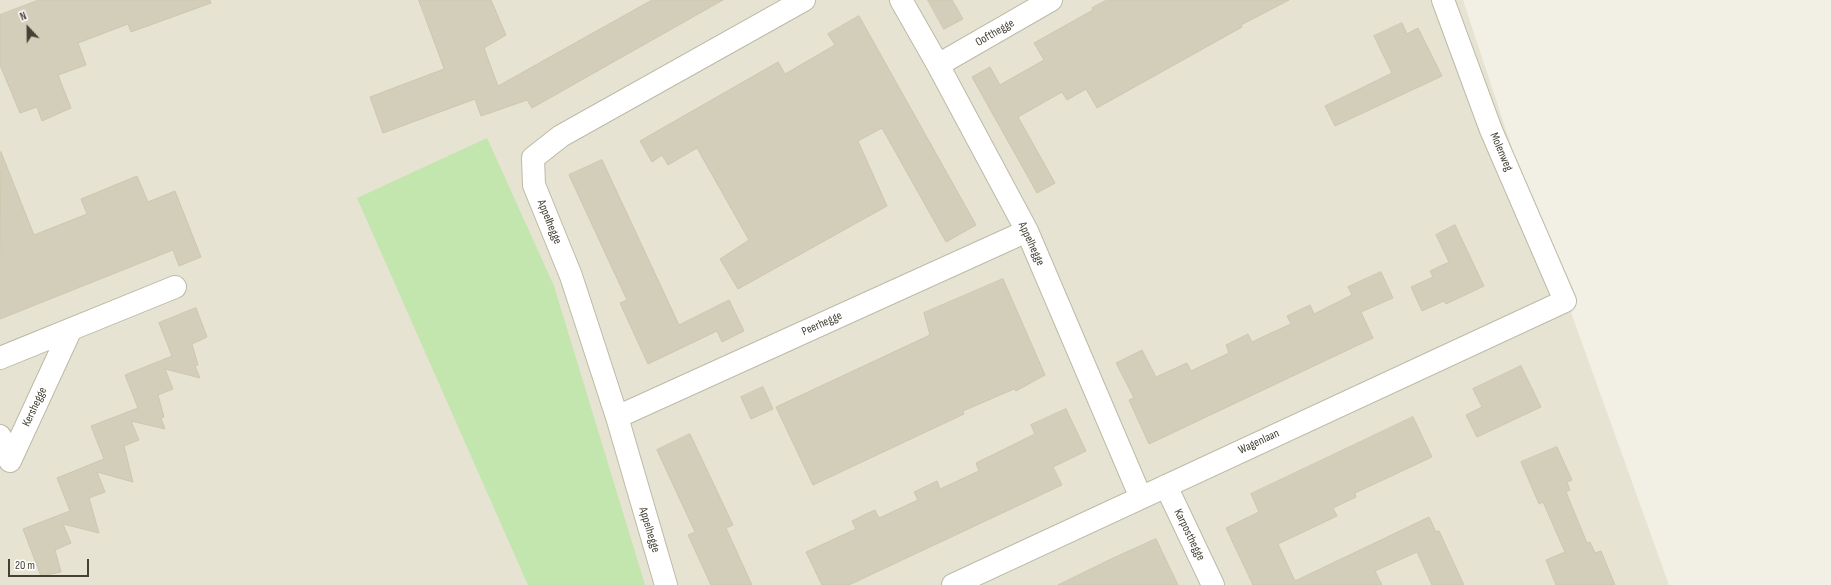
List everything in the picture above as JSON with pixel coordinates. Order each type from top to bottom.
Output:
[{"type":"street","name":"Appelhegge","points":[[666,585],[617,418],[571,276],[534,185],[532,173],[533,158],[547,145],[583,124],[804,0]]},
{"type":"street","name":"Appelhegge","points":[[901,0],[938,65],[1027,231],[1141,498]]},
{"type":"street","name":"Oofthegge","points":[[938,65],[1051,0]]},
{"type":"street","name":"Molenweg","points":[[1444,0],[1491,130],[1565,301]]},
{"type":"street","name":"Peerhegge","points":[[617,418],[1027,231]]},
{"type":"street","points":[[0,358],[175,287]]},
{"type":"street","name":"Wagenlaan","points":[[953,585],[1565,301]]},
{"type":"street","name":"Kershegge","points":[[0,436],[10,461],[71,329]]},
{"type":"street","name":"Karposthegge","points":[[1166,486],[1213,585]]},
{"type":"shaded area","points":[[0,0],[1463,0],[1513,151],[1669,585],[0,585]]},
{"type":"green space","points":[[487,138],[554,286],[645,585],[528,585],[357,198]]},
{"type":"building","points":[[39,0],[210,0],[211,3],[131,32],[128,24],[78,43],[86,65],[58,75],[71,108],[42,121],[37,107],[20,113],[0,65],[0,15]]},
{"type":"building","points":[[419,0],[491,0],[506,35],[484,48],[498,86],[652,0],[723,0],[532,108],[527,100],[481,116],[475,99],[383,133],[370,97],[444,69]]},
{"type":"building","points":[[928,0],[952,0],[963,19],[944,29]]},
{"type":"building","points":[[1107,0],[1289,0],[1241,25],[1242,27],[1097,108],[1086,89],[1067,100],[1062,92],[1018,117],[1055,183],[1037,193],[972,77],[990,67],[1000,85],[1044,60],[1034,43],[1093,10],[1092,8]]},
{"type":"building","points":[[859,16],[976,225],[946,242],[882,128],[858,141],[887,206],[738,289],[720,259],[749,240],[697,148],[668,165],[662,155],[652,162],[640,141],[778,62],[785,74],[835,45],[828,34]]},
{"type":"building","points":[[1402,23],[1407,34],[1418,28],[1442,76],[1335,126],[1325,106],[1392,73],[1374,36]]},
{"type":"building","points":[[1,152],[34,235],[87,214],[81,199],[137,176],[148,202],[175,191],[201,257],[179,266],[173,250],[0,319]]},
{"type":"building","points":[[602,160],[679,325],[729,300],[744,331],[722,342],[717,331],[648,364],[620,303],[627,300],[569,175]]},
{"type":"building","points":[[1455,225],[1484,286],[1446,304],[1444,301],[1422,311],[1411,287],[1433,277],[1430,271],[1449,262],[1436,235]]},
{"type":"building","points":[[1381,272],[1393,298],[1361,312],[1373,338],[1149,444],[1129,400],[1134,398],[1116,363],[1142,350],[1156,377],[1187,363],[1191,371],[1229,353],[1226,345],[1248,334],[1252,342],[1291,324],[1287,316],[1310,305],[1314,314],[1352,295],[1348,287]]},
{"type":"building","points":[[1003,279],[1045,375],[1016,391],[1014,389],[963,411],[964,414],[813,485],[776,407],[930,335],[924,313]]},
{"type":"building","points":[[196,308],[207,337],[192,344],[198,365],[195,366],[200,378],[165,369],[173,389],[158,395],[164,417],[161,418],[165,429],[131,421],[139,440],[124,446],[133,482],[97,472],[105,492],[89,498],[99,533],[63,524],[71,543],[55,550],[61,572],[41,576],[23,529],[70,511],[57,478],[104,459],[91,426],[138,408],[125,375],[172,356],[159,323]]},
{"type":"building","points":[[1521,366],[1541,407],[1477,437],[1466,415],[1482,407],[1473,389]]},
{"type":"building","points":[[763,387],[773,409],[751,419],[741,397]]},
{"type":"building","points":[[1066,409],[1086,451],[1053,467],[1062,485],[849,585],[822,585],[806,552],[856,529],[852,521],[864,515],[875,510],[879,518],[918,500],[914,492],[937,481],[940,489],[979,471],[976,463],[1035,434],[1031,425]]},
{"type":"building","points":[[1413,417],[1432,457],[1355,493],[1356,497],[1333,508],[1337,516],[1278,544],[1295,581],[1429,517],[1436,532],[1439,531],[1464,585],[1432,585],[1417,552],[1375,571],[1382,585],[1253,585],[1226,528],[1259,512],[1251,494]]},
{"type":"building","points":[[690,434],[733,525],[726,528],[752,585],[711,585],[688,535],[695,532],[657,450]]},
{"type":"building","points":[[1557,447],[1572,480],[1567,482],[1570,490],[1566,492],[1587,543],[1590,542],[1595,553],[1601,551],[1615,585],[1556,585],[1546,560],[1565,552],[1543,502],[1539,504],[1521,462]]},
{"type":"building","points":[[1156,539],[1178,585],[1058,585],[1109,560]]}]
